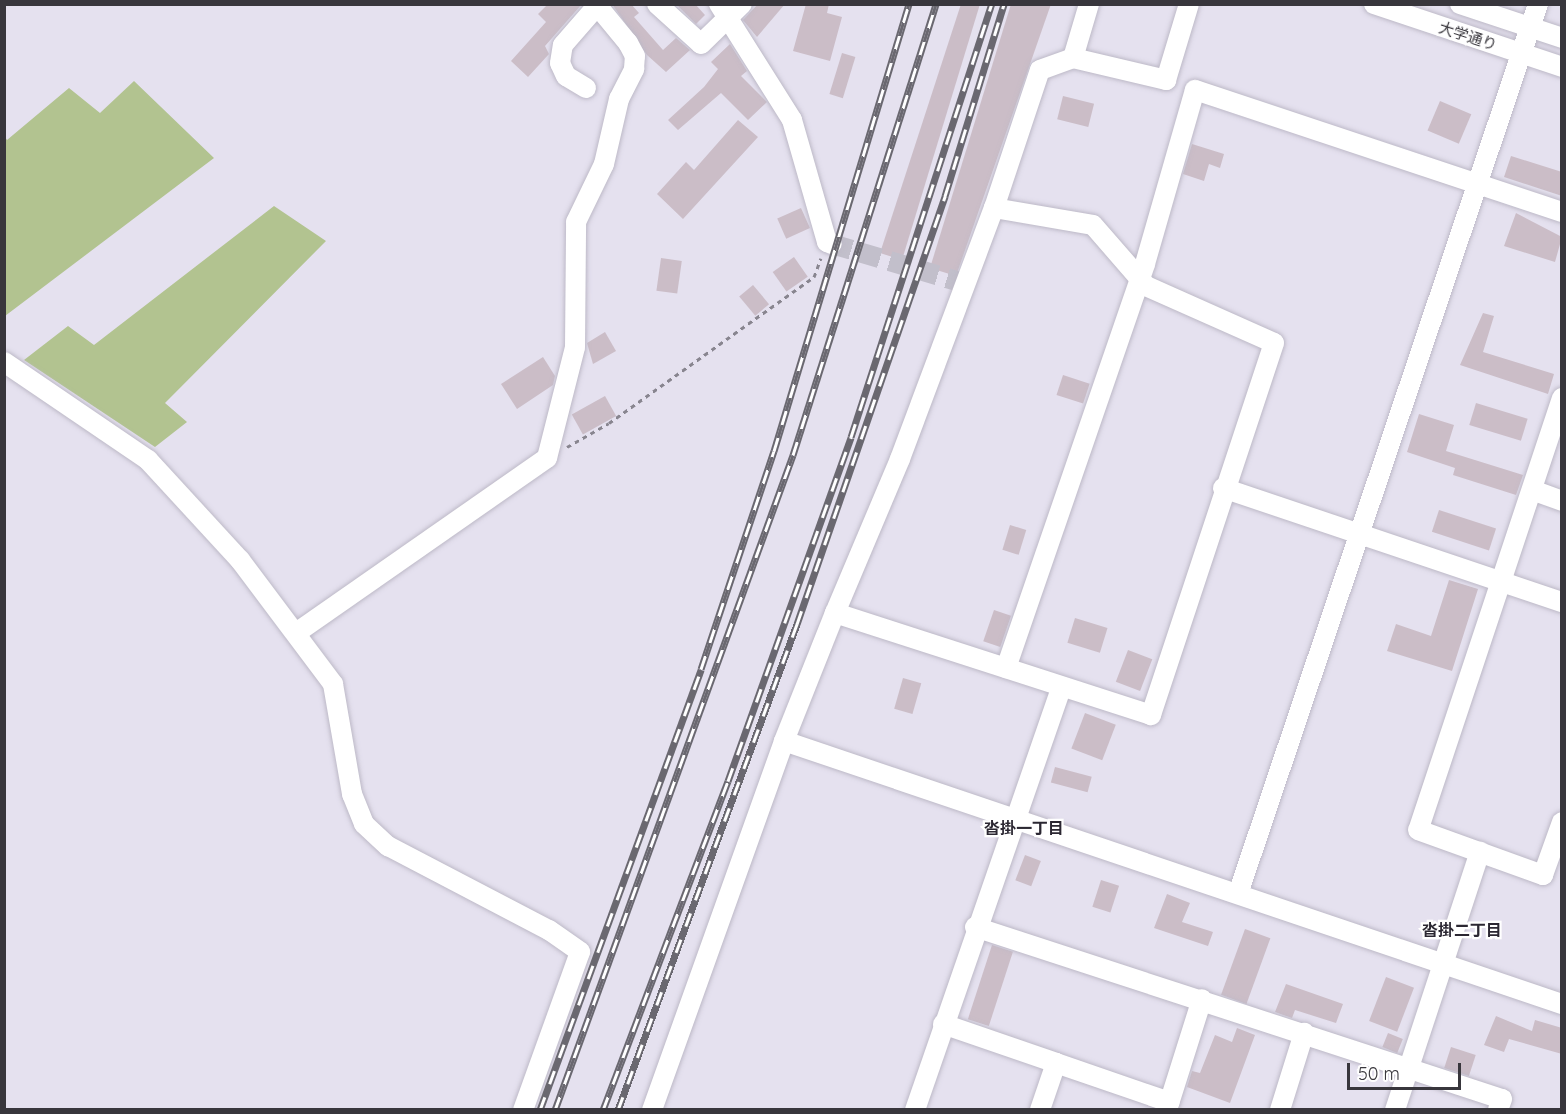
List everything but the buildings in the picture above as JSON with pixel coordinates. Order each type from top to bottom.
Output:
[{"type":"street","points":[[657,4],[701,44],[730,9],[792,120],[830,243]]},
{"type":"street","points":[[1073,58],[1089,4]]},
{"type":"street","points":[[652,1110],[784,741],[900,459],[994,208],[1040,69],[1073,58],[1166,80],[1189,4]]},
{"type":"street","name":"大学通り","points":[[1374,4],[1562,67]]},
{"type":"street","name":"大学通り","points":[[1460,4],[1562,38]]},
{"type":"street","points":[[1239,891],[1480,185],[1538,4]]},
{"type":"street","points":[[296,633],[547,458],[575,347],[576,222],[604,164],[619,99],[634,69],[635,56],[628,43],[596,6],[563,45],[560,63],[566,76],[586,88]]},
{"type":"street","points":[[1006,668],[1140,278],[1196,90],[1562,212]]},
{"type":"street","points":[[835,613],[1061,688],[1151,715],[1223,488],[1274,343],[1146,286],[1093,225],[994,208]]},
{"type":"street","points":[[4,362],[148,460],[240,560],[333,684],[352,794],[364,824],[388,846],[549,930],[580,952],[523,1110]]},
{"type":"street","points":[[1562,398],[1418,830],[1543,875],[1562,822]]},
{"type":"street","points":[[1223,488],[1562,602]]},
{"type":"street","points":[[1532,490],[1562,501]]},
{"type":"street","points":[[915,1110],[975,927],[1061,688]]},
{"type":"street","points":[[784,741],[1013,819],[1239,891],[1562,1004]]},
{"type":"street","points":[[1395,1110],[1480,852]]},
{"type":"street","points":[[975,927],[1202,999],[1502,1099],[1498,1110]]},
{"type":"street","points":[[943,1024],[1056,1063],[1168,1106],[1202,999]]},
{"type":"street","points":[[1280,1110],[1304,1033]]},
{"type":"street","points":[[1040,1110],[1056,1063]]},
{"type":"path","points":[[547,458],[609,423],[814,278],[830,243]]},
{"type":"green space","points":[[134,81],[214,158],[5,316],[5,137],[7,140],[69,88],[100,113]]},
{"type":"green space","points":[[274,206],[326,241],[165,403],[187,422],[155,447],[24,360],[68,326],[94,345]]},
{"type":"tunnel","points":[[832,244],[967,284]]},
{"type":"railway","points":[[540,1110],[701,669],[774,451],[909,4]]},
{"type":"railway","points":[[555,1110],[793,455],[936,4]]},
{"type":"railway","points":[[603,1110],[728,781],[851,437],[992,4]]},
{"type":"railway","points":[[618,1110],[797,624],[945,196],[1004,4]]},
{"type":"district","name":"沓掛一丁目","points":[[1024,828]]},
{"type":"district","name":"沓掛二丁目","points":[[1462,930]]}]
